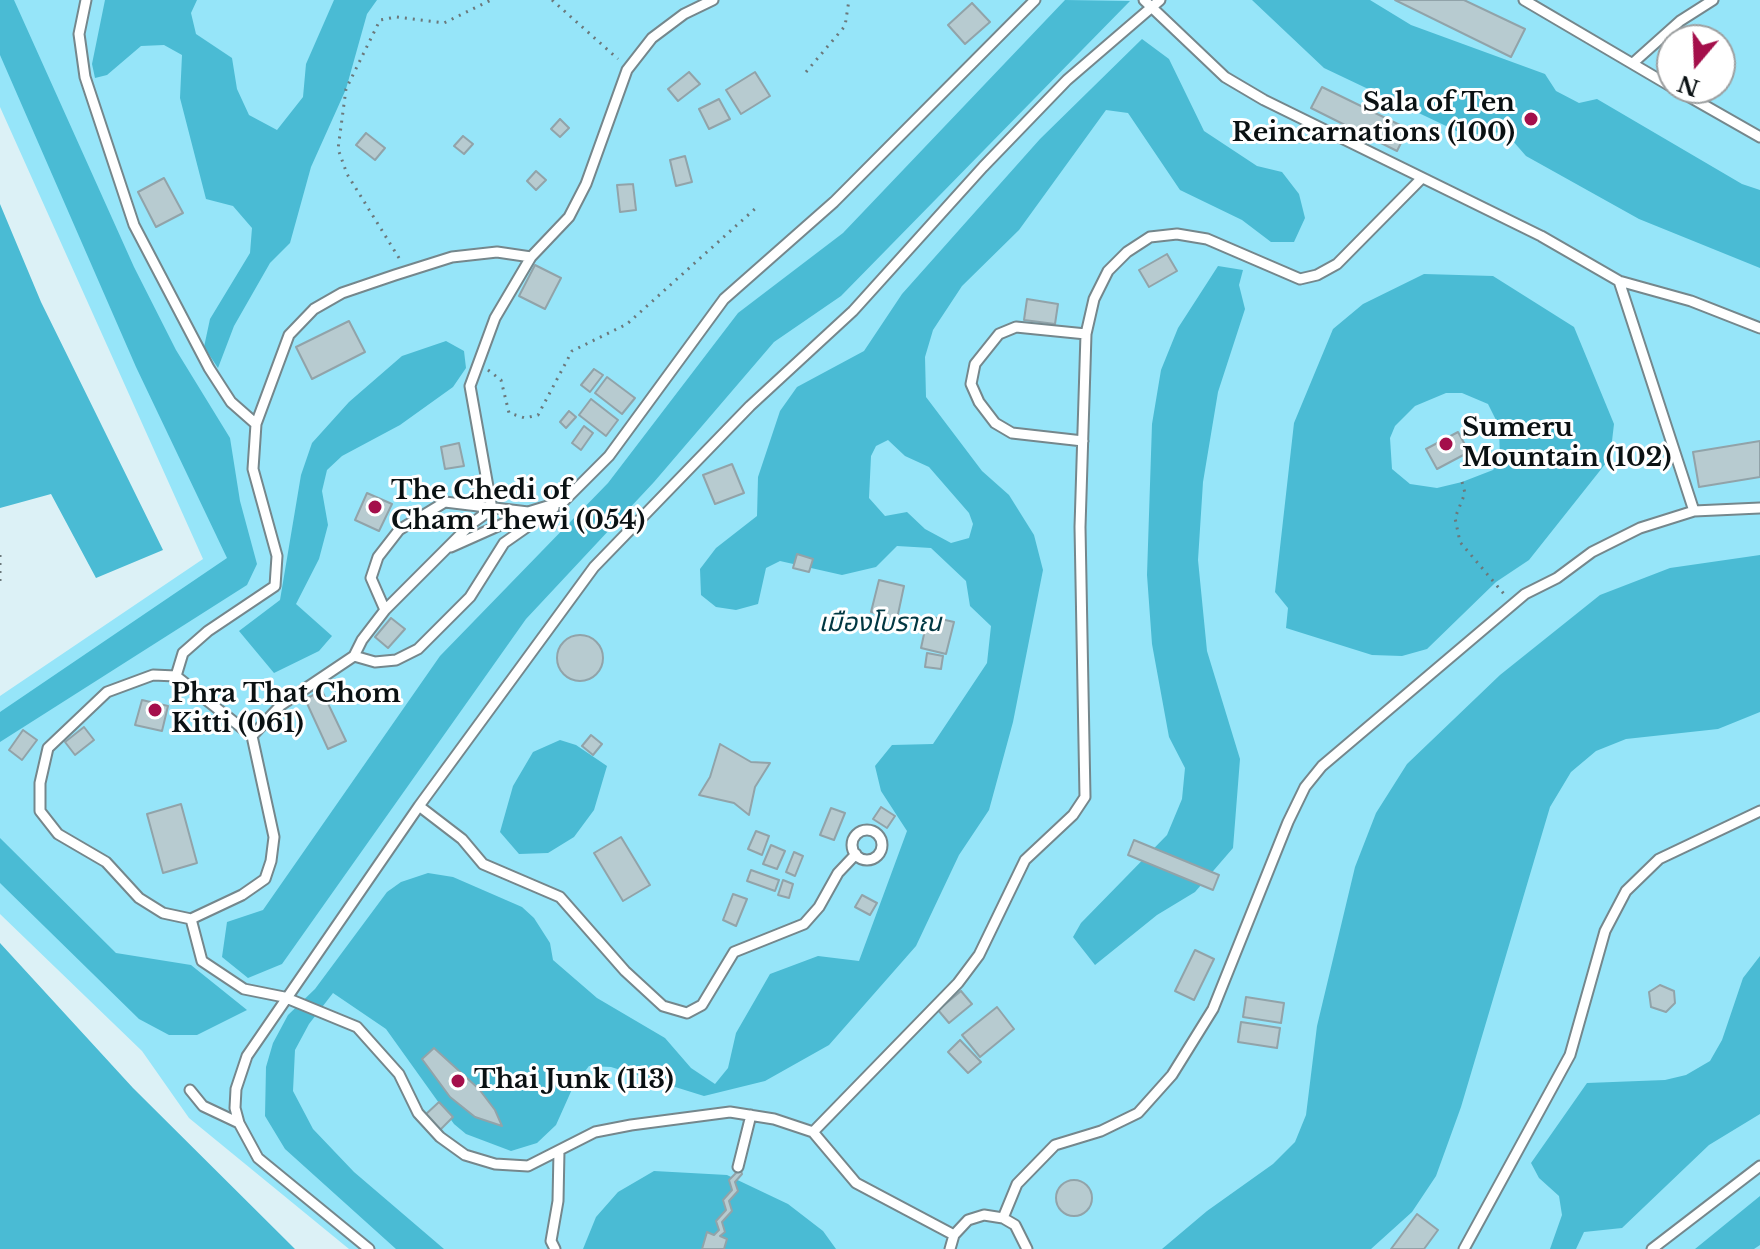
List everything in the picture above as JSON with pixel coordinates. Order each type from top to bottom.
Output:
[{"type":"lane","points":[[86,0],[79,34],[85,77],[134,225],[209,368],[231,402],[256,424]]},
{"type":"lane","points":[[492,509],[470,386],[495,318],[531,257],[569,217],[586,184],[628,68],[652,38],[684,14],[713,0]]},
{"type":"lane","points":[[354,656],[375,662],[396,660],[418,649],[470,597],[504,543],[564,501],[609,456],[724,299],[834,202],[1035,0]]},
{"type":"lane","points":[[369,1249],[258,1158],[239,1123],[236,1089],[247,1056],[284,997],[594,567],[750,406],[853,311],[983,167],[1067,80],[1147,4],[1160,0]]},
{"type":"lane","points":[[1524,0],[1656,77]]},
{"type":"lane","points":[[1633,63],[1680,21],[1713,0]]},
{"type":"lane","points":[[1147,4],[1225,77],[1421,179],[1541,236],[1619,281],[1691,301],[1760,328]]},
{"type":"lane","points":[[1703,104],[1760,137]]},
{"type":"lane","points":[[813,1132],[958,983],[979,955],[1025,860],[1073,815],[1085,797],[1080,527],[1086,334],[1094,299],[1108,271],[1127,252],[1150,237],[1177,234],[1207,239],[1300,279],[1337,264],[1421,179]]},
{"type":"lane","points":[[176,676],[183,653],[208,631],[275,586],[277,556],[253,469],[256,424],[289,335],[314,309],[342,293],[408,270],[452,257],[497,252],[531,257]]},
{"type":"lane","points":[[1619,281],[1694,511]]},
{"type":"lane","points":[[1083,441],[1012,433],[995,423],[979,402],[971,384],[975,364],[999,334],[1016,327],[1086,334]]},
{"type":"lane","points":[[445,550],[528,512],[564,501]]},
{"type":"lane","points":[[385,610],[371,578],[378,557],[399,530],[445,502],[528,512]]},
{"type":"lane","points":[[1003,1218],[1017,1184],[1055,1145],[1101,1131],[1138,1113],[1172,1075],[1213,1009],[1288,822],[1305,787],[1322,766],[1525,594],[1640,528],[1694,511],[1760,508]]},
{"type":"lane","points":[[252,736],[281,705],[354,656],[385,610],[445,550],[492,509]]},
{"type":"lane","points":[[153,675],[176,676],[252,736],[274,837],[265,879],[216,910],[191,919],[163,913],[139,898],[106,862],[58,834],[40,811],[40,783],[48,748],[107,692],[153,675]]},
{"type":"lane","points":[[419,806],[462,839],[483,864],[560,897],[625,971],[663,1006],[687,1013],[702,1005],[734,952],[804,924],[819,907],[838,873],[856,854]]},
{"type":"lane","points":[[1464,1249],[1570,1055],[1605,931],[1626,891],[1659,859],[1760,811]]},
{"type":"lane","points":[[191,919],[202,961],[244,989],[284,997],[327,1012],[357,1027],[399,1074],[418,1113],[440,1137],[465,1155],[495,1164],[528,1166],[595,1132],[730,1112],[751,1115],[813,1132],[856,1183],[954,1235]]},
{"type":"lane","points":[[190,1090],[203,1106],[239,1123]]},
{"type":"lane","points":[[738,1167],[751,1115]]},
{"type":"lane","points":[[555,1249],[551,1241],[558,1201],[559,1151]]},
{"type":"lane","points":[[1652,1249],[1760,1166]]},
{"type":"lane","points":[[950,1249],[954,1235],[976,1218],[1003,1218],[1015,1225],[1027,1249]]},
{"type":"path","points":[[408,270],[347,174],[338,149],[346,89],[380,20],[396,17],[444,23],[491,0]]},
{"type":"path","points":[[552,0],[628,68]]},
{"type":"path","points":[[806,72],[845,26],[849,0]]},
{"type":"path","points":[[478,364],[501,380],[509,413],[525,418],[538,415],[572,351],[582,343],[627,324],[757,207]]},
{"type":"path","points":[[1462,482],[1465,493],[1455,518],[1460,542],[1496,582]]},
{"type":"path","points":[[0,555],[0,585]]},
{"type":"green space","name":"เมืองโบราณ","points":[[0,0],[1760,0],[1760,1249],[349,1249],[189,1118],[142,1051],[0,914],[0,696],[203,559],[0,107]]},
{"type":"shaded area","points":[[0,0],[14,0],[134,267],[176,350],[230,438],[240,501],[257,564],[247,585],[0,742],[0,712],[227,558],[136,367],[0,55]]},
{"type":"shaded area","points":[[105,0],[197,0],[191,13],[196,34],[232,58],[237,89],[249,115],[277,130],[303,97],[306,64],[334,0],[377,0],[367,14],[346,89],[311,167],[290,243],[270,263],[234,326],[218,368],[204,347],[210,319],[250,253],[252,228],[233,206],[206,199],[180,98],[182,55],[164,45],[141,46],[107,75],[95,78],[92,64]]},
{"type":"shaded area","points":[[1065,0],[1130,1],[841,296],[774,342],[654,482],[526,619],[282,964],[248,978],[222,957],[227,922],[263,910],[440,656],[608,483],[738,313],[843,233]]},
{"type":"shaded area","points":[[1252,0],[1370,0],[1411,25],[1545,74],[1556,91],[1579,103],[1597,99],[1742,184],[1760,190],[1760,268],[1639,219],[1526,156],[1505,132],[1465,135],[1324,68]]},
{"type":"shaded area","points":[[1142,39],[1169,59],[1204,131],[1257,166],[1282,172],[1299,194],[1305,218],[1294,242],[1271,242],[1242,220],[1180,190],[1128,113],[1106,110],[1019,230],[962,286],[933,330],[925,357],[926,397],[982,471],[1009,495],[1034,535],[1043,570],[1013,722],[989,810],[959,855],[916,946],[829,1045],[765,1081],[704,1096],[611,1067],[589,1066],[573,1087],[556,1125],[537,1143],[511,1151],[466,1134],[454,1124],[386,1029],[333,993],[309,1024],[295,1050],[293,1091],[313,1129],[354,1172],[444,1249],[396,1249],[285,1149],[265,1116],[266,1067],[273,1043],[288,1015],[315,989],[387,892],[401,882],[428,873],[453,877],[522,907],[534,918],[550,943],[553,960],[597,998],[665,1038],[691,1068],[715,1084],[728,1068],[736,1033],[770,974],[818,956],[859,961],[907,831],[881,791],[875,766],[892,745],[933,744],[987,663],[991,626],[970,606],[966,581],[931,548],[897,546],[876,567],[842,575],[780,561],[766,568],[758,604],[736,610],[716,607],[701,595],[700,569],[716,548],[757,516],[758,477],[780,411],[797,387],[864,351],[902,294],[1040,139]],"holes":[[[888,440],[905,456],[929,467],[969,513],[973,524],[969,538],[951,543],[925,529],[907,512],[885,516],[869,498],[871,456],[876,446]]]},
{"type":"shaded area","points":[[0,204],[41,302],[163,550],[96,578],[51,494],[0,508]]},
{"type":"shaded area","points":[[1218,266],[1243,270],[1239,285],[1245,309],[1218,392],[1203,482],[1198,560],[1207,651],[1240,759],[1233,848],[1195,892],[1157,915],[1095,965],[1073,937],[1081,923],[1167,835],[1182,799],[1185,768],[1169,737],[1152,644],[1147,575],[1152,424],[1161,370],[1178,328]]},
{"type":"shaded area","points":[[1424,274],[1493,276],[1574,327],[1614,424],[1610,458],[1529,560],[1496,582],[1427,649],[1402,656],[1372,655],[1286,628],[1288,608],[1275,592],[1294,423],[1333,329],[1363,304]],"holes":[[[1446,393],[1462,393],[1488,404],[1499,426],[1500,461],[1493,470],[1462,482],[1437,488],[1410,484],[1392,469],[1390,438],[1395,426],[1415,406]]]},
{"type":"shaded area","points":[[446,341],[464,351],[466,368],[453,387],[400,425],[342,456],[327,470],[322,491],[328,525],[319,559],[296,604],[332,636],[319,651],[274,673],[239,631],[280,600],[301,475],[312,443],[349,402],[402,356]]},
{"type":"shaded area","points":[[1760,555],[1760,712],[1718,729],[1626,739],[1596,751],[1571,772],[1550,807],[1461,1107],[1436,1176],[1412,1212],[1371,1249],[1162,1249],[1207,1211],[1273,1164],[1295,1142],[1306,1115],[1317,1026],[1355,867],[1376,813],[1407,764],[1500,675],[1600,595],[1670,568]]},
{"type":"shaded area","points":[[560,740],[576,745],[607,766],[594,810],[574,837],[548,853],[519,854],[500,832],[513,786],[533,752]]},
{"type":"shaded area","points":[[0,838],[116,953],[191,965],[247,1010],[197,1035],[169,1035],[139,1019],[0,883]]},
{"type":"shaded area","points":[[0,943],[133,1088],[295,1249],[0,1249]]},
{"type":"shaded area","points":[[1760,956],[1760,1114],[1709,1145],[1622,1228],[1584,1232],[1576,1249],[1550,1249],[1562,1215],[1559,1196],[1539,1178],[1531,1163],[1587,1083],[1665,1080],[1686,1075],[1710,1061],[1722,1040],[1743,978]]},
{"type":"shaded area","points":[[654,1171],[727,1175],[788,1204],[823,1231],[836,1249],[583,1249],[596,1217],[618,1192]]},
{"type":"shaded area","points":[[1760,1196],[1760,1245],[1754,1249],[1695,1249]]},
{"type":"building","points":[[1395,0],[1464,0],[1525,29],[1511,57]]},
{"type":"building","points":[[972,3],[990,22],[965,44],[948,25]]},
{"type":"building","points":[[689,72],[700,84],[678,101],[668,89]]},
{"type":"building","points":[[755,72],[770,96],[741,114],[726,90]]},
{"type":"building","points":[[1322,87],[1408,129],[1397,151],[1311,108]]},
{"type":"building","points":[[719,99],[730,119],[709,129],[699,109]]},
{"type":"building","points":[[560,119],[569,128],[560,137],[551,129]]},
{"type":"building","points":[[366,133],[385,148],[375,160],[356,145]]},
{"type":"building","points":[[463,136],[473,144],[464,154],[454,146]]},
{"type":"building","points":[[685,156],[692,182],[676,186],[670,160]]},
{"type":"building","points":[[536,171],[546,180],[536,190],[527,181]]},
{"type":"building","points":[[164,178],[183,213],[156,227],[138,192]]},
{"type":"building","points":[[633,184],[636,210],[620,212],[617,185]]},
{"type":"building","points":[[1167,254],[1177,271],[1149,287],[1139,270]]},
{"type":"building","points":[[535,265],[561,278],[545,309],[519,296]]},
{"type":"building","points":[[1027,299],[1058,304],[1055,324],[1024,320]]},
{"type":"building","points":[[349,321],[365,352],[312,379],[296,347]]},
{"type":"building","points":[[594,369],[603,375],[590,392],[581,385]]},
{"type":"building","points":[[607,377],[635,398],[622,414],[595,393]]},
{"type":"building","points":[[591,399],[618,420],[606,436],[579,415]]},
{"type":"building","points":[[569,411],[576,417],[566,428],[560,422]]},
{"type":"building","points":[[584,426],[593,433],[581,450],[572,443]]},
{"type":"building","points":[[1458,432],[1469,452],[1437,469],[1426,449]]},
{"type":"building","points":[[1760,441],[1760,477],[1699,487],[1693,452]]},
{"type":"building","points":[[459,443],[464,466],[445,469],[441,447]]},
{"type":"building","points":[[732,464],[744,493],[715,504],[703,475]]},
{"type":"building","points":[[367,493],[392,504],[379,531],[355,520]]},
{"type":"building","points":[[797,554],[813,559],[809,572],[793,568]]},
{"type":"building","points":[[879,580],[904,586],[897,619],[871,612]]},
{"type":"building","points":[[928,616],[954,622],[946,654],[921,648]]},
{"type":"building","points":[[391,618],[405,629],[388,648],[375,637]]},
{"type":"building","points":[[580,635],[596,642],[603,658],[596,674],[580,681],[564,674],[557,658],[564,642]]},
{"type":"building","points":[[927,653],[943,656],[941,669],[925,667]]},
{"type":"building","points":[[322,691],[346,741],[328,749],[305,699]]},
{"type":"building","points":[[142,700],[168,706],[162,731],[135,725]]},
{"type":"building","points":[[84,727],[94,740],[75,755],[65,742]]},
{"type":"building","points":[[23,730],[37,740],[22,760],[9,750]]},
{"type":"building","points":[[591,735],[602,744],[593,755],[582,746]]},
{"type":"building","points":[[720,744],[751,762],[770,763],[755,787],[749,815],[734,803],[699,795],[710,777]]},
{"type":"building","points":[[181,804],[197,863],[163,873],[147,814]]},
{"type":"building","points":[[881,807],[895,816],[887,828],[873,819]]},
{"type":"building","points":[[831,808],[845,813],[834,840],[820,835]]},
{"type":"building","points":[[756,831],[769,836],[762,855],[748,849]]},
{"type":"building","points":[[621,837],[650,885],[623,901],[594,853]]},
{"type":"building","points":[[1134,840],[1219,875],[1213,890],[1128,855]]},
{"type":"building","points":[[771,845],[785,851],[777,869],[763,864]]},
{"type":"building","points":[[794,852],[803,856],[795,876],[786,872]]},
{"type":"building","points":[[751,870],[779,880],[775,891],[747,881]]},
{"type":"building","points":[[783,880],[793,884],[789,898],[778,895]]},
{"type":"building","points":[[733,894],[747,899],[736,926],[723,920]]},
{"type":"building","points":[[862,895],[877,903],[870,915],[855,907]]},
{"type":"building","points":[[1195,950],[1214,959],[1194,1000],[1175,991]]},
{"type":"building","points":[[1660,985],[1674,991],[1675,1003],[1666,1012],[1651,1007],[1649,992]]},
{"type":"building","points":[[961,991],[972,1004],[949,1023],[938,1010]]},
{"type":"building","points":[[1246,997],[1284,1003],[1281,1023],[1243,1017]]},
{"type":"building","points":[[997,1007],[1014,1029],[980,1057],[962,1035]]},
{"type":"building","points":[[1241,1022],[1280,1028],[1277,1048],[1238,1042]]},
{"type":"building","points":[[960,1040],[981,1062],[968,1073],[948,1052]]},
{"type":"building","points":[[434,1048],[479,1089],[495,1110],[502,1126],[475,1117],[450,1097],[422,1059]]},
{"type":"building","points":[[439,1102],[453,1117],[440,1130],[425,1115]]},
{"type":"building","points":[[740,1167],[742,1174],[735,1182],[738,1191],[729,1201],[732,1211],[722,1222],[725,1232],[720,1236],[727,1239],[724,1249],[702,1249],[707,1232],[714,1235],[719,1230],[716,1221],[726,1210],[723,1200],[732,1190],[729,1180],[736,1173],[734,1168]]},
{"type":"building","points":[[1074,1180],[1086,1186],[1092,1198],[1086,1210],[1074,1216],[1062,1210],[1056,1198],[1062,1186]]},
{"type":"building","points":[[1417,1214],[1438,1230],[1424,1249],[1391,1249]]},
{"type":"place","name":"Sala of Ten Reincarnations (100)","points":[[1531,119]]},
{"type":"place","name":"Sumeru Mountain (102)","points":[[1446,444]]},
{"type":"place","name":"The Chedi of Cham Thewi (054)","points":[[375,507]]},
{"type":"place","name":"Phra That Chom Kitti (061)","points":[[155,710]]},
{"type":"place","name":"Thai Junk (113)","points":[[458,1081]]}]
